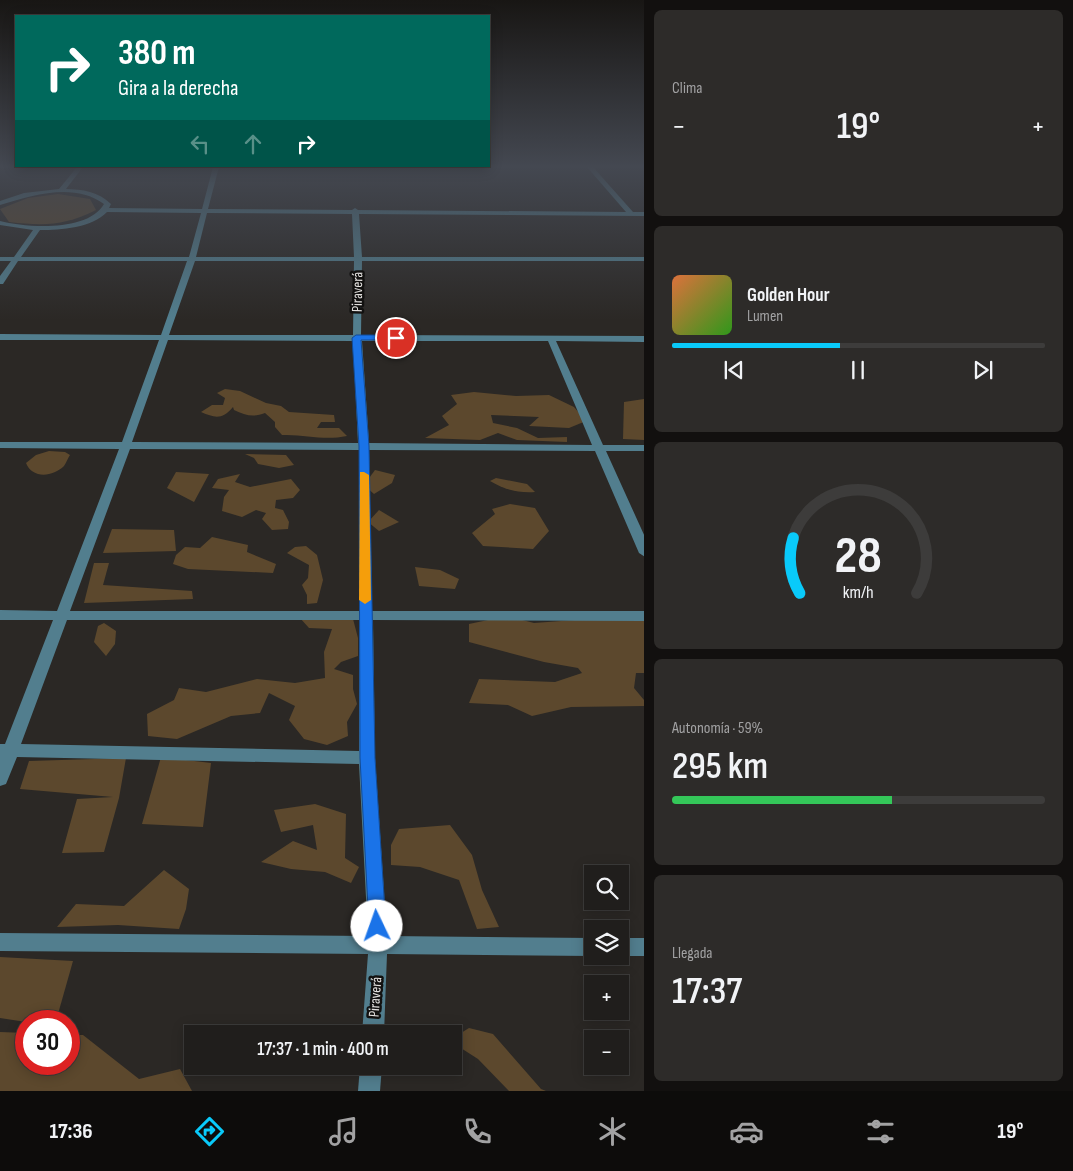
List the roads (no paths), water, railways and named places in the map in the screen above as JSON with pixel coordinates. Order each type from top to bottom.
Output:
[{"type":"street","points":[[0,223],[19,228],[38,228],[82,222],[93,218]]},
{"type":"street","points":[[0,779],[6,750],[62,615],[126,445],[191,261],[204,218]]},
{"type":"street","name":"Piraverá","points":[[355,218],[358,261],[356,338],[364,446],[367,758],[378,945],[374,1025]]},
{"type":"street","points":[[0,282],[38,228]]},
{"type":"street","points":[[0,259],[14,261],[574,261],[644,259]]},
{"type":"street","points":[[0,263],[14,261]]},
{"type":"street","points":[[574,261],[644,264]]},
{"type":"street","points":[[0,337],[644,339]]},
{"type":"street","points":[[551,339],[644,553]]},
{"type":"street","points":[[0,445],[644,448]]},
{"type":"street","points":[[0,614],[644,616]]},
{"type":"street","points":[[6,750],[367,758]]},
{"type":"street","points":[[0,942],[584,947]]},
{"type":"street","points":[[629,947],[644,947]]},
{"type":"street","points":[[369,1091],[370,1075]]}]
